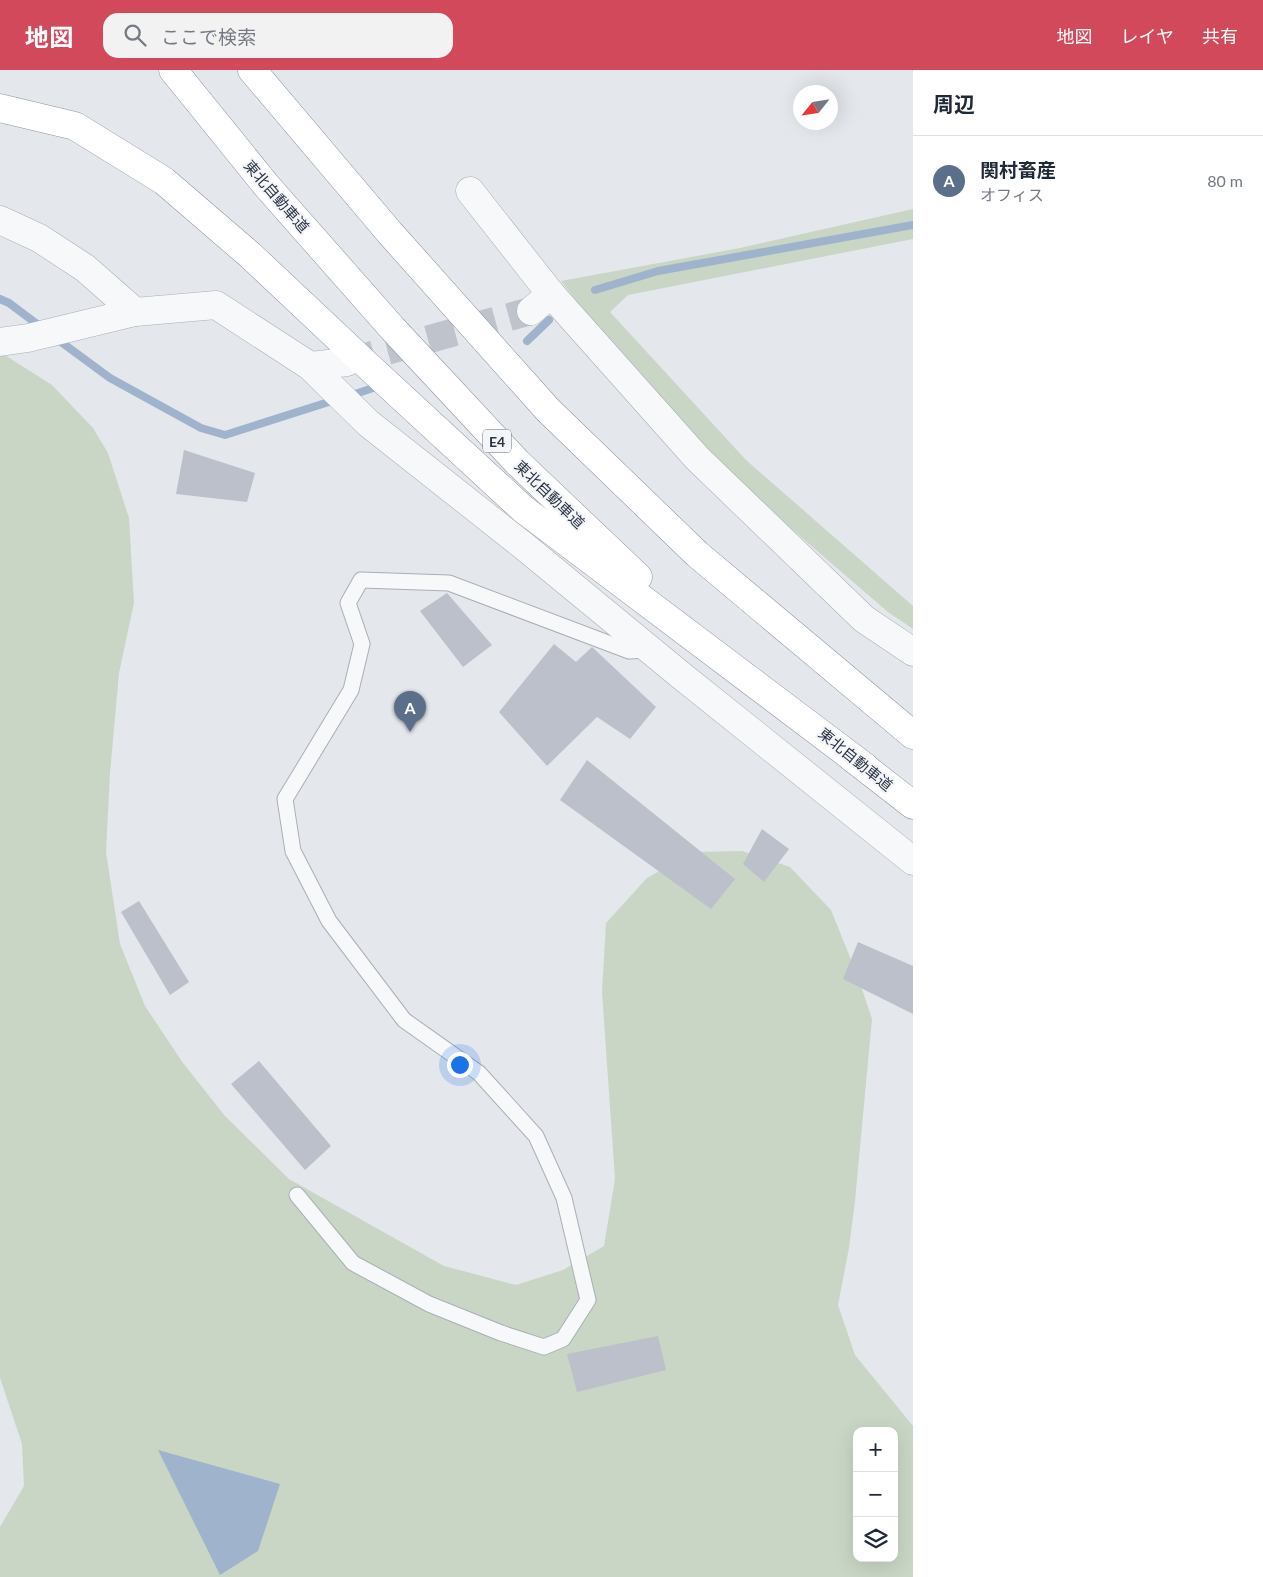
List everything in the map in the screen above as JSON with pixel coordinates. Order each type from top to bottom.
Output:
[{"type":"highway","name":"東北自動車道","points":[[173,70],[266,185],[393,329],[517,462],[680,616],[913,805]]},
{"type":"highway","points":[[252,70],[390,233],[548,410],[697,554],[913,735]]},
{"type":"highway","points":[[0,108],[75,126],[164,181],[250,255],[367,366],[523,509],[865,767]]},
{"type":"street","points":[[470,191],[541,302],[697,458],[864,619],[913,652]]},
{"type":"street","points":[[0,220],[38,238],[85,268],[135,312]]},
{"type":"street","points":[[0,342],[28,338],[135,312],[216,305],[320,375],[368,422],[913,861]]},
{"type":"street","points":[[320,375],[347,362]]},
{"type":"lane","points":[[297,1195],[352,1263],[429,1304],[501,1333],[544,1347],[563,1339],[588,1300],[564,1198],[536,1136],[479,1073],[404,1020],[329,921],[293,851],[285,799],[351,690],[362,644],[348,604],[361,580],[449,583],[629,651],[651,650]]},
{"type":"green space","points":[[913,209],[913,239],[628,295],[610,312],[746,460],[913,606],[913,629],[888,612],[751,494],[631,372],[561,281],[740,248]]},
{"type":"green space","points":[[0,352],[52,385],[93,428],[108,453],[129,518],[134,603],[119,673],[110,773],[106,852],[120,944],[145,1006],[183,1063],[225,1116],[289,1179],[444,1266],[516,1285],[563,1270],[604,1246],[615,1179],[602,992],[606,923],[647,878],[692,852],[742,851],[790,867],[831,910],[858,977],[872,1019],[855,1201],[849,1248],[838,1305],[855,1355],[913,1426],[913,1577],[0,1577],[0,1527],[24,1486],[22,1444],[0,1378]]},
{"type":"water","points":[[158,1450],[280,1484],[258,1551],[220,1575]]},
{"type":"building","points":[[184,450],[255,473],[247,502],[176,494]]},
{"type":"building","points":[[447,593],[492,645],[463,667],[420,611]]},
{"type":"building","points":[[554,644],[576,662],[592,647],[656,707],[630,739],[597,717],[547,766],[499,712]]},
{"type":"building","points":[[587,760],[735,879],[711,909],[560,800]]},
{"type":"building","points":[[762,829],[789,849],[764,882],[743,864]]},
{"type":"building","points":[[139,901],[189,982],[170,995],[121,912]]},
{"type":"building","points":[[858,942],[913,966],[913,1014],[843,979]]},
{"type":"building","points":[[259,1061],[331,1146],[305,1170],[231,1084]]},
{"type":"building","points":[[658,1336],[666,1370],[577,1392],[567,1354]]},
{"type":"waterway","points":[[595,290],[658,271],[913,225]]},
{"type":"waterway","points":[[0,299],[9,303],[41,327]]},
{"type":"waterway","points":[[527,341],[549,320]]},
{"type":"waterway","points":[[57,339],[110,378],[201,428],[225,435],[335,400]]},
{"type":"waterway","points":[[349,396],[373,388]]},
{"type":"tunnel","points":[[347,362],[531,311]]},
{"type":"place","name":"関村畜産","points":[[410,732]]}]
